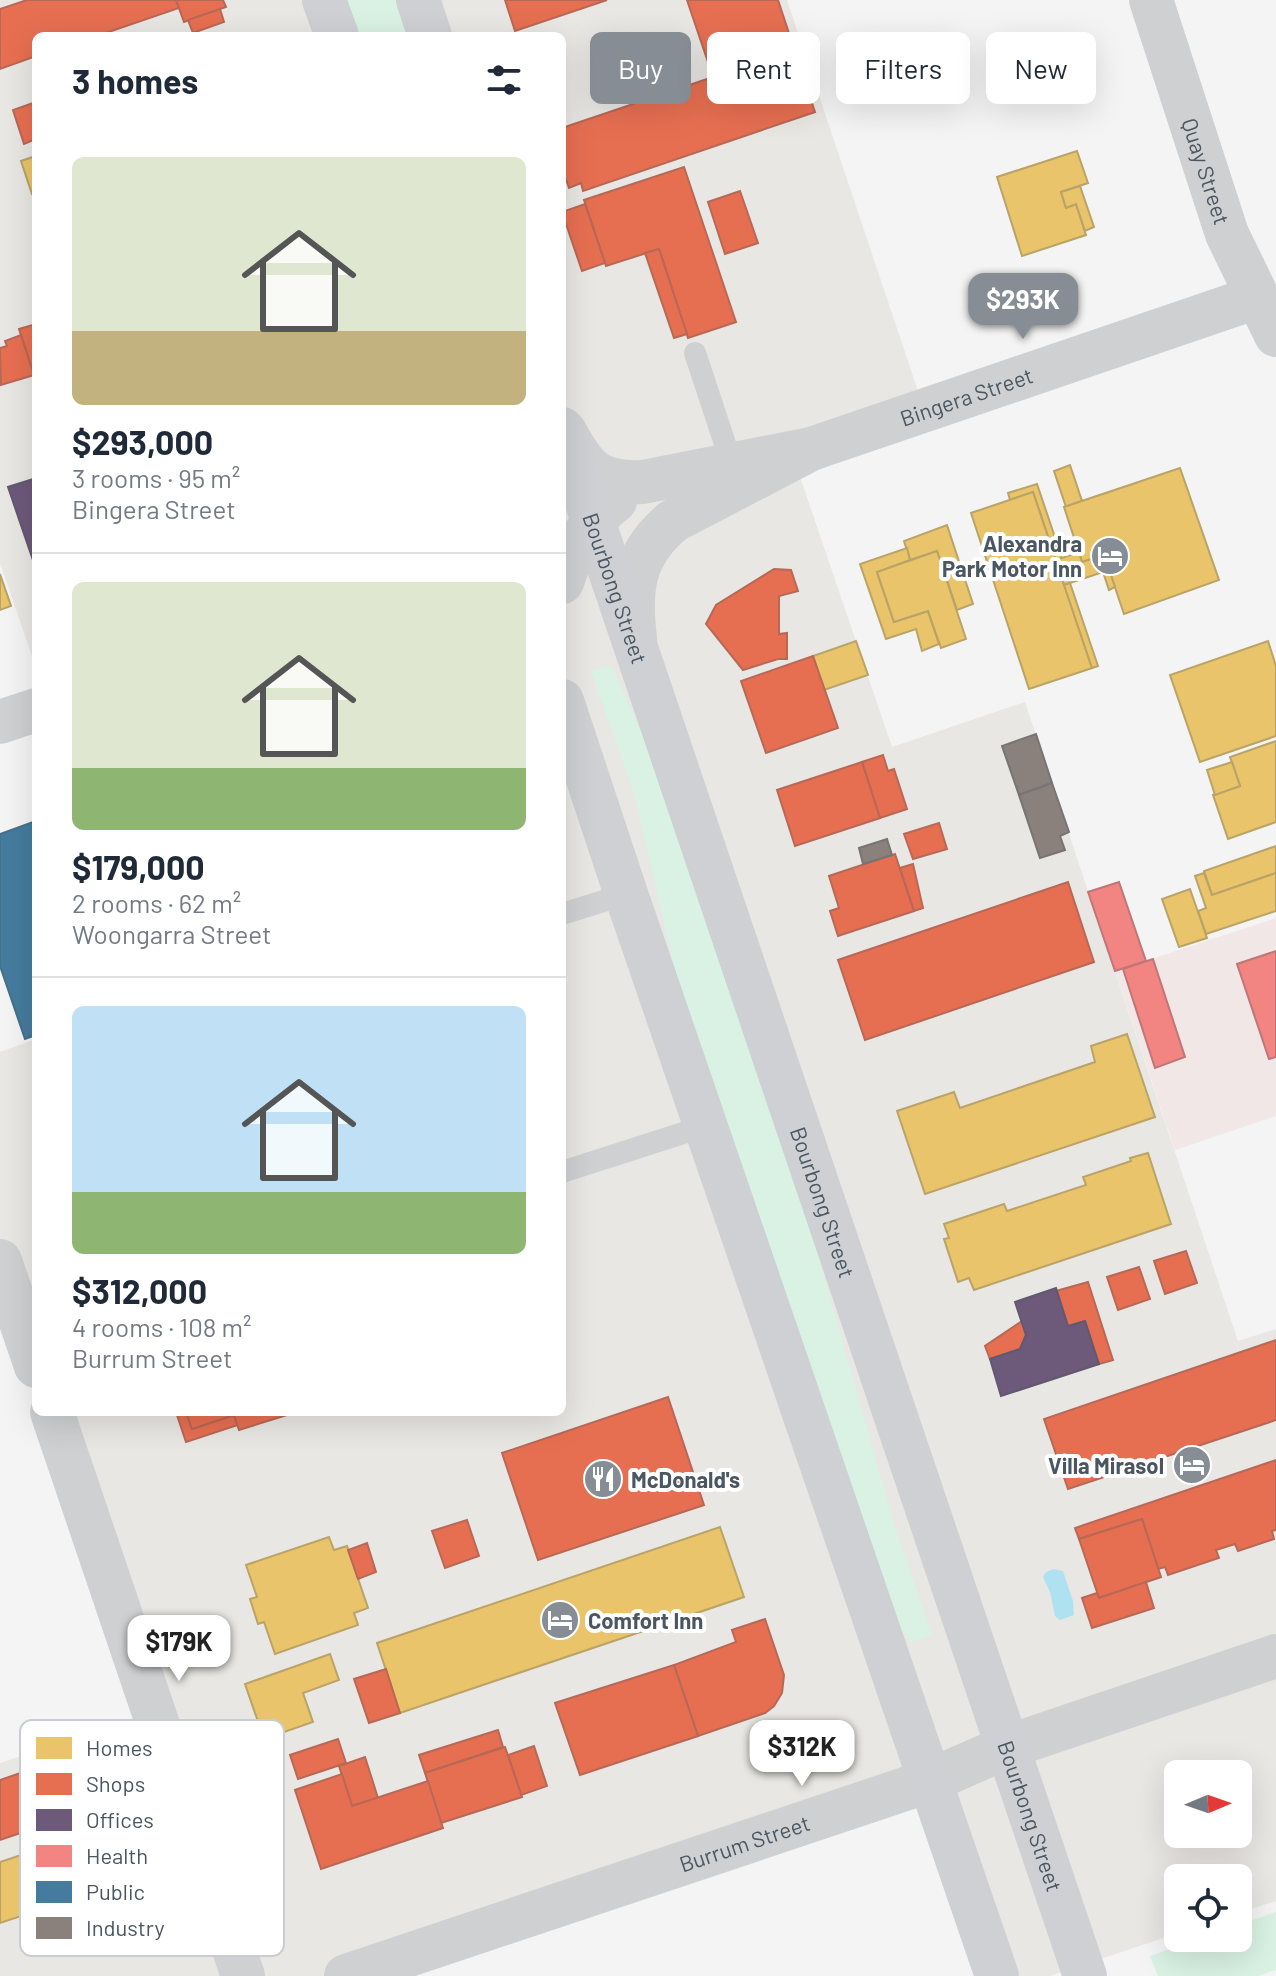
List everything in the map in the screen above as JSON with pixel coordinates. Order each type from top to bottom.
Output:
[{"type":"main road","points":[[324,0],[336,32]]},
{"type":"main road","points":[[418,0],[429,32]]},
{"type":"main road","name":"Bourbong Street","points":[[566,440],[1085,1976]]},
{"type":"main road","points":[[566,713],[997,1976]]},
{"type":"street","name":"Quay Street","points":[[1151,0],[1227,234],[1270,307]]},
{"type":"street","name":"Bingera Street","points":[[566,434],[586,466],[599,476],[612,481],[643,482],[811,449],[1270,307]]},
{"type":"street","name":"Bingera Street","points":[[636,647],[632,590],[646,550],[660,532],[673,521],[811,449]]},
{"type":"street","points":[[566,573],[578,545],[606,507],[643,482]]},
{"type":"street","points":[[0,722],[32,711]]},
{"type":"street","points":[[0,1261],[32,1354]]},
{"type":"street","points":[[53,1416],[156,1720]]},
{"type":"street","name":"Burrum Street","points":[[346,1976],[929,1781],[1007,1747],[1276,1656]]},
{"type":"street","points":[[236,1956],[243,1976]]},
{"type":"lane","points":[[695,353],[732,465]]},
{"type":"lane","points":[[566,913],[626,894]]},
{"type":"lane","points":[[566,1171],[705,1126]]},
{"type":"shaded area","points":[[0,0],[787,0],[798,32],[707,32],[707,104],[820,104],[820,99],[926,415],[795,462],[892,747],[1025,702],[1238,1341],[1276,1329],[1276,1901],[1252,1909],[1252,1864],[1164,1864],[1164,1938],[1050,1976],[991,1976],[927,1787],[359,1976],[0,1976],[0,1763],[20,1756],[20,1956],[284,1956],[284,1720],[127,1720],[148,1713],[46,1416],[566,1416],[566,32],[32,32],[32,656],[0,563]]},
{"type":"shaded area","points":[[1276,918],[1276,1116],[1175,1150],[1115,971]]},
{"type":"shaded area","points":[[32,1040],[32,1374],[0,1280],[0,1052]]},
{"type":"green space","points":[[347,0],[396,0],[406,32],[358,32]]},
{"type":"green space","points":[[611,665],[644,738],[812,1235],[895,1527],[932,1635],[910,1643],[893,1613],[678,983],[635,796],[591,671]]},
{"type":"green space","points":[[1276,1912],[1276,1970],[1258,1976],[1158,1976],[1150,1956],[1164,1951],[1252,1952],[1252,1920]]},
{"type":"water","points":[[1054,1569],[1063,1571],[1073,1601],[1074,1615],[1060,1620],[1055,1616],[1043,1577]]},
{"type":"building: Homes","points":[[1077,151],[1088,183],[1061,192],[1066,208],[1076,204],[1086,235],[1022,256],[997,177]]},
{"type":"building: Homes","points":[[32,157],[32,194],[21,161]]},
{"type":"building: Homes","points":[[1080,186],[1094,227],[1085,231],[1076,204],[1066,208],[1061,192]]},
{"type":"building: Homes","points":[[1070,465],[1082,501],[1066,507],[1054,471]]},
{"type":"building: Homes","points":[[1180,468],[1219,580],[1124,614],[1104,555],[1082,562],[1064,507]]},
{"type":"building: Homes","points":[[1037,484],[1062,558],[1056,560],[1033,492],[1010,500],[1008,493]]},
{"type":"building: Homes","points":[[1033,492],[1092,668],[1029,689],[971,513]]},
{"type":"building: Homes","points":[[947,525],[973,604],[957,610],[937,551],[910,560],[904,541]]},
{"type":"building: Homes","points":[[907,548],[910,560],[877,572],[894,622],[928,611],[939,644],[922,651],[916,629],[886,639],[860,564]]},
{"type":"building: Homes","points":[[937,551],[966,639],[941,648],[928,611],[894,622],[877,572]]},
{"type":"building: Homes","points":[[1079,552],[1082,562],[1104,555],[1115,587],[1109,590],[1103,572],[1064,585],[1056,560]]},
{"type":"building: Homes","points":[[0,574],[11,606],[0,610]]},
{"type":"building: Homes","points":[[1070,583],[1098,666],[1092,668],[1064,585]]},
{"type":"building: Homes","points":[[856,641],[868,675],[824,690],[813,656]]},
{"type":"building: Homes","points":[[1268,641],[1276,666],[1276,736],[1200,762],[1170,675]]},
{"type":"building: Homes","points":[[1276,741],[1276,822],[1228,839],[1213,795],[1240,786],[1230,757]]},
{"type":"building: Homes","points":[[1232,762],[1240,786],[1215,795],[1207,770]]},
{"type":"building: Homes","points":[[1276,846],[1276,873],[1212,895],[1204,871]]},
{"type":"building: Homes","points":[[1204,873],[1212,895],[1276,873],[1276,911],[1206,934],[1198,911],[1206,908],[1195,876]]},
{"type":"building: Homes","points":[[1190,889],[1207,938],[1179,947],[1162,899]]},
{"type":"building: Homes","points":[[1127,1034],[1155,1117],[925,1194],[897,1111],[954,1092],[960,1108],[1095,1062],[1091,1046]]},
{"type":"building: Homes","points":[[1148,1153],[1171,1224],[974,1290],[969,1278],[958,1282],[944,1239],[949,1238],[944,1224],[1004,1204],[1007,1211],[1086,1185],[1083,1177]]},
{"type":"building: Homes","name":"Comfort Inn","points":[[720,1527],[744,1597],[400,1713],[377,1643]]},
{"type":"building: Homes","points":[[329,1537],[334,1550],[347,1546],[368,1608],[354,1613],[358,1625],[275,1654],[264,1622],[258,1624],[250,1599],[257,1597],[246,1565]]},
{"type":"building: Homes","points":[[330,1654],[339,1680],[303,1693],[313,1722],[284,1732],[284,1720],[257,1720],[245,1684]]},
{"type":"building: Homes","points":[[20,1855],[20,1916],[0,1923],[0,1862]]},
{"type":"building: Shops","points":[[27,0],[176,0],[179,8],[109,32],[32,32],[32,57],[0,69],[0,9]]},
{"type":"building: Shops","points":[[176,0],[223,0],[226,7],[184,22]]},
{"type":"building: Shops","points":[[505,0],[607,0],[515,31]]},
{"type":"building: Shops","points":[[687,0],[778,0],[789,32],[707,32],[707,59]]},
{"type":"building: Shops","points":[[220,9],[224,22],[193,32],[188,20]]},
{"type":"building: Shops","points":[[707,79],[707,104],[812,104],[815,112],[583,191],[581,183],[569,188],[566,179],[566,127],[633,104],[691,104],[691,84]]},
{"type":"building: Shops","points":[[32,103],[32,141],[24,144],[13,110]]},
{"type":"building: Shops","points":[[684,167],[736,322],[688,338],[659,249],[606,266],[584,200]]},
{"type":"building: Shops","points":[[740,191],[758,243],[725,254],[708,202]]},
{"type":"building: Shops","points":[[585,204],[605,263],[582,271],[566,224],[566,211]]},
{"type":"building: Shops","points":[[659,249],[687,334],[674,338],[645,253]]},
{"type":"building: Shops","points":[[32,325],[32,370],[19,329]]},
{"type":"building: Shops","points":[[21,335],[32,376],[1,385],[0,348],[7,346],[5,341]]},
{"type":"building: Shops","points":[[774,569],[791,570],[798,591],[779,596],[779,634],[787,633],[787,659],[743,670],[706,624],[716,605]]},
{"type":"building: Shops","points":[[813,656],[838,728],[766,753],[741,681]]},
{"type":"building: Shops","points":[[883,755],[888,771],[894,769],[907,809],[880,818],[862,762]]},
{"type":"building: Shops","points":[[862,762],[880,818],[795,846],[777,790]]},
{"type":"building: Shops","points":[[939,823],[947,849],[913,859],[904,834]]},
{"type":"building: Shops","points":[[895,854],[914,911],[838,936],[830,911],[839,908],[829,876]]},
{"type":"building: Shops","points":[[913,864],[923,908],[914,911],[900,868]]},
{"type":"building: Shops","points":[[1068,882],[1094,962],[865,1040],[838,960]]},
{"type":"building: Shops","points":[[1186,1251],[1197,1283],[1165,1294],[1154,1261]]},
{"type":"building: Shops","points":[[1139,1267],[1150,1299],[1118,1310],[1107,1277]]},
{"type":"building: Shops","points":[[1088,1282],[1113,1360],[1099,1364],[1085,1321],[1068,1326],[1056,1291]]},
{"type":"building: Shops","points":[[1022,1321],[1026,1335],[1020,1349],[990,1359],[985,1346]]},
{"type":"building: Shops","points":[[1276,1340],[1276,1420],[1068,1489],[1044,1419]]},
{"type":"building: Shops","name":"McDonald's","points":[[668,1397],[704,1505],[538,1560],[502,1453]]},
{"type":"building: Shops","points":[[177,1416],[187,1416],[192,1429],[234,1416],[238,1425],[186,1442]]},
{"type":"building: Shops","points":[[187,1416],[231,1416],[192,1429]]},
{"type":"building: Shops","points":[[234,1416],[284,1416],[239,1430]]},
{"type":"building: Shops","points":[[1276,1460],[1274,1539],[1238,1551],[1235,1544],[1216,1550],[1219,1558],[1168,1575],[1165,1567],[1158,1569],[1142,1519],[1079,1539],[1075,1528]]},
{"type":"building: Shops","points":[[1142,1519],[1161,1577],[1099,1598],[1079,1539]]},
{"type":"building: Shops","points":[[467,1520],[479,1556],[445,1568],[432,1531]]},
{"type":"building: Shops","points":[[367,1543],[376,1572],[358,1579],[348,1550]]},
{"type":"building: Shops","points":[[1146,1582],[1154,1608],[1092,1628],[1082,1598],[1097,1593],[1099,1598]]},
{"type":"building: Shops","points":[[765,1619],[784,1675],[782,1693],[765,1713],[698,1736],[674,1665],[736,1642],[732,1630]]},
{"type":"building: Shops","points":[[674,1665],[698,1736],[580,1775],[555,1703]]},
{"type":"building: Shops","points":[[386,1669],[400,1713],[369,1723],[354,1679]]},
{"type":"building: Shops","points":[[498,1730],[503,1747],[425,1773],[419,1755]]},
{"type":"building: Shops","points":[[338,1739],[346,1763],[298,1779],[290,1755]]},
{"type":"building: Shops","points":[[534,1746],[547,1786],[521,1795],[508,1755]]},
{"type":"building: Shops","points":[[505,1747],[522,1797],[441,1823],[425,1773]]},
{"type":"building: Shops","points":[[365,1757],[378,1798],[352,1806],[339,1766]]},
{"type":"building: Shops","points":[[20,1773],[20,1833],[0,1840],[0,1780]]},
{"type":"building: Shops","points":[[342,1774],[352,1806],[428,1781],[443,1828],[321,1869],[295,1790]]},
{"type":"building: Offices","points":[[32,479],[32,557],[8,487]]},
{"type":"building: Offices","points":[[1056,1288],[1068,1326],[1085,1321],[1099,1364],[1001,1396],[990,1359],[1020,1349],[1026,1335],[1015,1302]]},
{"type":"building: Health","points":[[1119,882],[1146,961],[1115,971],[1088,892]]},
{"type":"building: Health","points":[[1276,951],[1276,1057],[1269,1059],[1237,964]]},
{"type":"building: Health","points":[[1153,959],[1185,1057],[1155,1068],[1123,969]]},
{"type":"building: Public","points":[[32,822],[32,1036],[25,1039],[0,966],[0,834]]},
{"type":"building: Industry","points":[[1036,734],[1052,783],[1019,795],[1002,746]]},
{"type":"building: Industry","points":[[1052,783],[1069,832],[1060,836],[1065,850],[1040,858],[1019,795]]},
{"type":"building: Industry","points":[[887,839],[892,855],[863,864],[859,848]]},
{"type":"place","name":"Alexandra Park Motor Inn","points":[[1110,556]]},
{"type":"place","name":"Villa Mirasol","points":[[1192,1465]]},
{"type":"place","name":"McDonald's","points":[[603,1479]]},
{"type":"place","name":"Comfort Inn","points":[[560,1620]]}]
